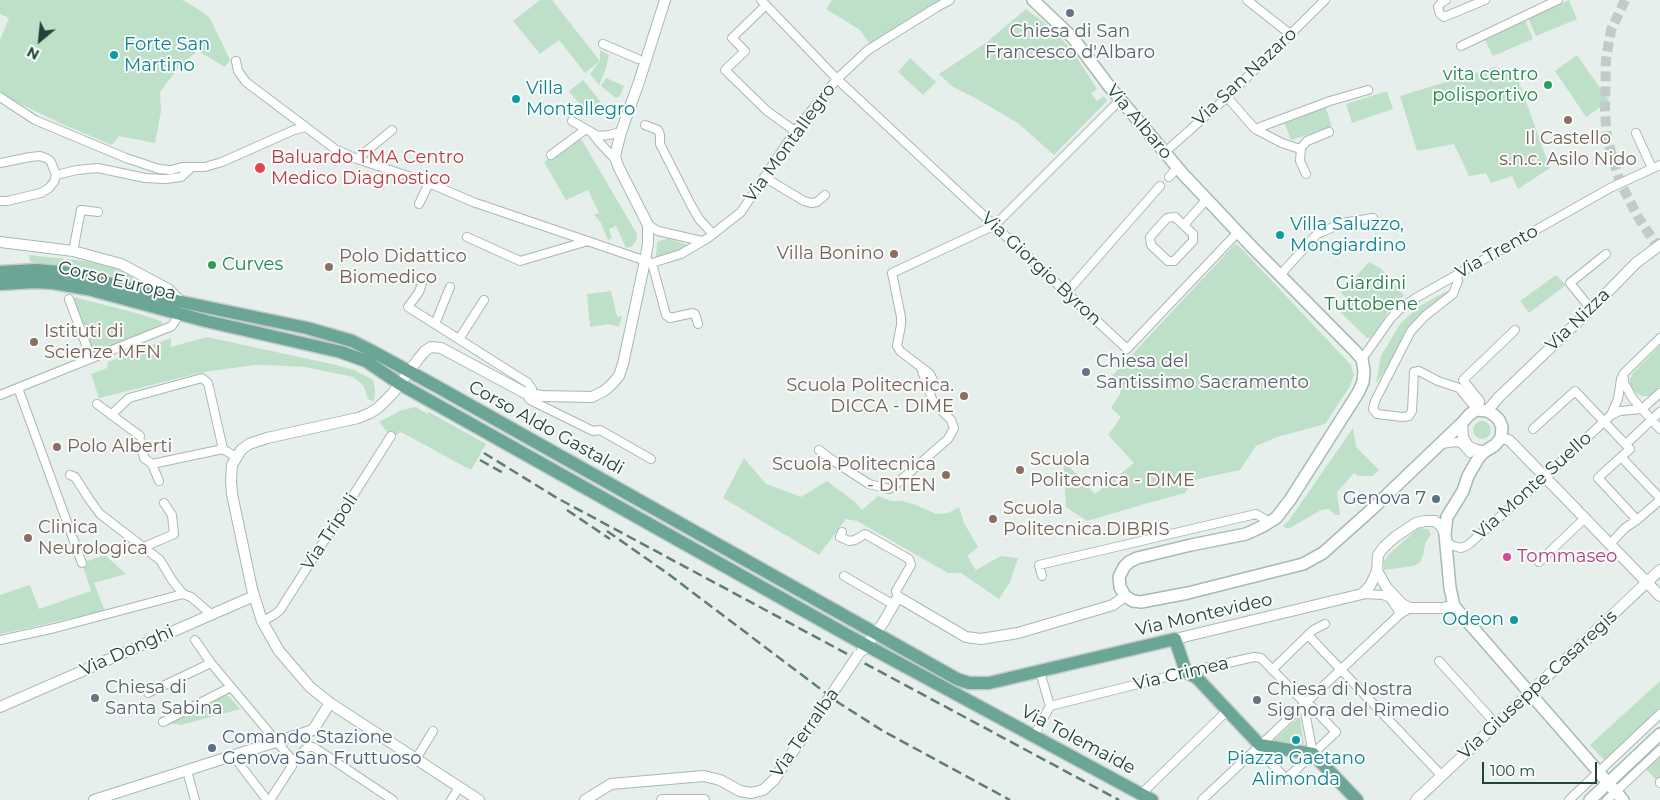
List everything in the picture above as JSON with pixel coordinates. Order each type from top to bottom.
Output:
[{"type":"main road","name":"Via Albaro","points":[[1034,0],[1073,38],[1120,100],[1206,200],[1362,359]]},
{"type":"main road","name":"Corso Europa","points":[[0,272],[37,270],[69,273],[180,308]]},
{"type":"main road","name":"Corso Europa","points":[[0,284],[53,283],[180,308]]},
{"type":"main road","name":"Corso Aldo Gastaldi","points":[[180,308],[332,334],[370,350],[877,632],[957,679],[969,683],[989,683]]},
{"type":"main road","name":"Corso Aldo Gastaldi","points":[[180,308],[341,352],[366,361],[400,384],[987,711]]},
{"type":"main road","points":[[1362,359],[1363,382],[1358,393],[1281,512],[1270,522],[1246,534],[1191,545],[1137,558],[1129,562],[1124,567],[1120,577],[1120,587],[1125,596],[1134,601],[1141,602],[1188,593],[1304,564],[1323,553],[1371,510],[1444,441],[1468,415],[1480,411],[1494,414],[1502,428],[1501,438],[1478,457],[1463,491],[1448,517],[1445,536],[1450,588],[1454,606],[1608,783],[1615,797]]},
{"type":"main road","points":[[1175,639],[1186,672],[1197,678],[1260,745],[1313,754],[1357,800]]},
{"type":"main road","name":"Via Montevideo","points":[[989,683],[1175,639]]},
{"type":"main road","points":[[987,711],[984,702],[989,683]]},
{"type":"main road","name":"Via Tolemaide","points":[[987,711],[1146,797]]},
{"type":"main road","points":[[1590,800],[1660,734]]},
{"type":"street","points":[[665,0],[621,132],[616,160],[648,225],[649,262],[666,315],[670,318],[693,313],[698,324]]},
{"type":"street","name":"Via Montallegro","points":[[649,262],[681,254],[714,234],[744,208],[795,131],[837,79],[857,58],[874,45],[950,0]]},
{"type":"street","points":[[1247,0],[1290,34]]},
{"type":"street","name":"Via San Nazaro","points":[[1164,153],[1226,97],[1325,0]]},
{"type":"street","points":[[1446,0],[1438,7],[1440,14],[1444,17],[1485,0]]},
{"type":"street","points":[[1461,46],[1558,0]]},
{"type":"street","points":[[764,2],[732,38],[745,51],[725,70],[767,111],[795,131]]},
{"type":"street","name":"Via Giorgio Byron","points":[[764,2],[837,79],[1127,349],[1238,232]]},
{"type":"street","points":[[603,44],[638,59]]},
{"type":"street","points":[[236,61],[238,71],[246,82],[335,149],[357,159],[429,183],[473,202],[649,262]]},
{"type":"street","points":[[1255,129],[1330,101],[1368,90]]},
{"type":"street","points":[[0,97],[35,120],[159,169],[171,170],[182,167],[205,167],[222,162],[294,130],[306,128]]},
{"type":"street","points":[[1226,97],[1255,129],[1282,143],[1301,148]]},
{"type":"street","points":[[933,380],[930,374],[896,346],[902,325],[892,273],[995,226],[1120,100]]},
{"type":"street","points":[[572,121],[598,136],[621,132]]},
{"type":"street","points":[[645,125],[658,130],[660,144],[691,205],[699,219],[714,234]]},
{"type":"street","points":[[357,159],[392,130]]},
{"type":"street","points":[[551,155],[589,131]]},
{"type":"street","points":[[589,131],[616,160]]},
{"type":"street","points":[[1306,174],[1300,161],[1301,148],[1307,141],[1329,132]]},
{"type":"street","name":"Via Trento","points":[[1362,359],[1392,318],[1401,308],[1414,299],[1610,188],[1656,167],[1636,133]]},
{"type":"street","points":[[0,163],[30,156],[40,156],[51,162],[56,175],[54,182],[41,193],[7,202],[0,201]]},
{"type":"street","points":[[56,175],[98,168],[145,178],[166,179],[181,176],[191,168]]},
{"type":"street","points":[[1169,177],[1177,168]]},
{"type":"street","points":[[764,177],[804,201],[811,203],[817,202],[825,194]]},
{"type":"street","points":[[419,204],[429,183]]},
{"type":"street","points":[[1067,292],[1160,186]]},
{"type":"street","points":[[1184,225],[1206,200]]},
{"type":"street","points":[[73,251],[82,210],[98,212]]},
{"type":"street","points":[[1176,217],[1184,225],[1193,234],[1193,241],[1174,261],[1168,261],[1151,245],[1150,237],[1167,218],[1176,217]]},
{"type":"street","points":[[1280,275],[1317,234],[1342,223],[1373,218]]},
{"type":"street","points":[[648,225],[658,231],[702,241]]},
{"type":"street","points":[[467,237],[520,261],[588,241]]},
{"type":"street","points":[[0,242],[73,251],[121,264],[168,289],[180,308],[172,326],[0,395]]},
{"type":"street","name":"Via Nizza","points":[[1480,411],[1499,396],[1591,309],[1636,263],[1660,246]]},
{"type":"street","points":[[1591,309],[1570,283],[1606,254]]},
{"type":"street","points":[[479,800],[330,703],[295,671],[279,651],[262,622],[254,596],[232,494],[231,473],[236,457],[249,444],[267,438],[358,418],[370,413],[382,404],[425,351],[431,347],[441,348],[530,394],[592,396],[604,391],[619,376],[642,274],[649,262]]},
{"type":"street","points":[[1456,275],[1458,281],[1453,294],[1426,316],[1412,332],[1373,408],[1375,413],[1402,417],[1410,415],[1412,411],[1414,372],[1419,371],[1438,381],[1459,388],[1480,411]]},
{"type":"street","points":[[424,277],[419,292],[408,307],[528,384],[532,389],[529,399],[592,431],[600,430],[651,459]]},
{"type":"street","points":[[435,324],[450,287]]},
{"type":"street","points":[[69,300],[91,358]]},
{"type":"street","points":[[459,339],[484,300]]},
{"type":"street","points":[[1480,411],[1480,401],[1463,380],[1515,330]]},
{"type":"street","points":[[1611,414],[1618,399],[1621,379],[1624,373],[1660,338]]},
{"type":"street","points":[[819,450],[869,484],[888,488],[895,485],[948,439],[954,428],[951,420],[933,402],[920,366]]},
{"type":"street","points":[[1624,373],[1624,383],[1627,390],[1660,429]]},
{"type":"street","points":[[111,414],[129,398],[202,378],[208,383],[223,449]]},
{"type":"street","points":[[18,388],[82,563]]},
{"type":"street","points":[[1533,428],[1575,391],[1630,449],[1598,478],[1638,520]]},
{"type":"street","points":[[1611,414],[1620,411],[1642,409],[1660,393]]},
{"type":"street","points":[[97,404],[140,439],[144,458],[152,464],[159,481]]},
{"type":"street","points":[[1626,444],[1660,412]]},
{"type":"street","name":"Via Monte Suello","points":[[1445,536],[1451,545],[1461,548],[1470,544],[1611,414]]},
{"type":"street","points":[[1462,423],[1467,445],[1468,476]]},
{"type":"street","name":"Via Tripoli","points":[[262,622],[280,610],[392,436]]},
{"type":"street","points":[[1444,441],[1460,436],[1467,445]]},
{"type":"street","points":[[1501,438],[1509,440],[1660,596]]},
{"type":"street","points":[[1444,441],[1457,442],[1484,452]]},
{"type":"street","points":[[152,464],[223,449],[236,457]]},
{"type":"street","points":[[1610,544],[1625,528],[1638,520],[1660,499],[1621,457]]},
{"type":"street","points":[[70,475],[75,477],[100,514],[160,560],[172,580],[184,594],[191,597],[211,614]]},
{"type":"street","points":[[144,547],[174,534],[172,515],[164,503]]},
{"type":"street","points":[[1042,576],[1039,565],[1256,514],[1270,522]]},
{"type":"street","points":[[1434,522],[1448,517]]},
{"type":"street","points":[[1538,562],[1585,518]]},
{"type":"street","points":[[1362,594],[1371,584],[1376,571],[1378,555],[1395,537],[1416,523],[1425,520],[1441,526],[1445,536]]},
{"type":"street","points":[[842,532],[840,536],[849,541],[865,534],[909,559],[911,565],[896,591],[896,601],[877,632],[866,645]]},
{"type":"street","name":"Via Giuseppe Casaregis","points":[[1416,800],[1660,570]]},
{"type":"street","points":[[1376,571],[1387,588],[1402,604],[1410,608],[1454,606]]},
{"type":"street","points":[[844,576],[966,637],[981,639],[1018,633],[1113,605],[1125,596]]},
{"type":"street","points":[[0,640],[55,628],[184,594]]},
{"type":"street","points":[[1362,594],[1383,595],[1390,598],[1399,615]]},
{"type":"street","name":"Via Montevideo","points":[[1175,639],[1362,594]]},
{"type":"street","name":"Via Donghi","points":[[0,707],[254,596]]},
{"type":"street","points":[[1202,800],[1260,745],[1303,700],[1341,670],[1399,615],[1410,608]]},
{"type":"street","points":[[1272,670],[1313,630],[1325,624]]},
{"type":"street","points":[[1308,635],[1442,776]]},
{"type":"street","points":[[195,640],[211,663],[293,761]]},
{"type":"street","name":"Via Terralba","points":[[585,800],[611,784],[704,776],[720,780],[740,790],[752,793],[763,790],[774,780],[866,645]]},
{"type":"street","name":"Via Crimea","points":[[1050,706],[1254,657],[1261,658],[1303,700]]},
{"type":"street","points":[[1439,661],[1496,724]]},
{"type":"street","points":[[148,693],[211,663]]},
{"type":"street","points":[[1034,736],[1050,706],[1040,672]]},
{"type":"street","points":[[163,722],[231,687]]},
{"type":"street","points":[[1303,700],[1313,754]]},
{"type":"street","points":[[1260,745],[1260,752],[1286,779],[1336,732],[1303,700]]},
{"type":"street","points":[[94,800],[313,730],[330,703]]},
{"type":"street","points":[[1146,797],[1228,711]]},
{"type":"street","points":[[1569,800],[1660,714]]},
{"type":"street","points":[[416,759],[433,731]]},
{"type":"street","points":[[236,754],[238,762],[268,800],[292,766],[293,761],[309,746],[315,748],[392,800]]},
{"type":"street","points":[[1615,797],[1660,750]]},
{"type":"street","points":[[187,771],[195,800]]},
{"type":"street","points":[[451,800],[459,788]]},
{"type":"street","points":[[662,800],[702,800]]},
{"type":"green space","points":[[0,0],[182,0],[210,18],[230,60],[225,67],[198,51],[182,63],[160,92],[161,111],[155,143],[119,136],[112,145],[62,124],[8,98],[0,92],[0,40],[9,18],[0,14]]},
{"type":"green space","points":[[540,0],[552,0],[600,61],[585,73],[559,40],[540,54],[513,21]]},
{"type":"green space","points":[[832,0],[939,0],[870,44],[860,30],[826,9]]},
{"type":"green space","points":[[1569,0],[1577,19],[1536,36],[1528,18]]},
{"type":"green space","points":[[1026,9],[1051,28],[1072,50],[1097,89],[1091,93],[1097,101],[1104,96],[1107,101],[1054,155],[1018,123],[953,87],[939,74],[987,42]]},
{"type":"green space","points":[[1525,20],[1533,39],[1493,56],[1484,38]]},
{"type":"green space","points":[[600,50],[609,55],[599,85],[590,74],[600,61]]},
{"type":"green space","points":[[1577,55],[1609,101],[1586,117],[1555,71]]},
{"type":"green space","points":[[910,58],[936,82],[923,95],[898,72]]},
{"type":"green space","points":[[1495,67],[1516,74],[1550,168],[1518,189],[1512,176],[1491,183],[1486,173],[1469,176],[1454,144],[1417,151],[1400,96]]},
{"type":"green space","points":[[606,78],[624,86],[620,96],[616,98],[601,86]]},
{"type":"green space","points":[[583,80],[601,102],[587,114],[569,91]]},
{"type":"green space","points":[[1387,91],[1393,109],[1352,123],[1346,104]]},
{"type":"green space","points":[[1326,108],[1332,127],[1291,140],[1284,122]]},
{"type":"green space","points":[[580,137],[637,234],[636,241],[631,247],[626,248],[616,226],[609,229],[612,238],[608,240],[601,223],[594,215],[599,213],[588,190],[566,200],[544,162]]},
{"type":"green space","points":[[668,238],[687,245],[672,254],[656,257],[657,242]]},
{"type":"green space","points":[[1235,244],[1239,246],[1351,365],[1354,375],[1350,386],[1325,424],[1277,437],[1256,446],[1240,470],[1194,480],[1185,493],[1087,521],[1066,507],[1063,460],[1095,494],[1134,463],[1108,435],[1121,417],[1111,408],[1121,392],[1112,376]]},
{"type":"green space","points":[[29,255],[85,261],[102,265],[117,269],[131,276],[142,285],[86,268],[30,262]]},
{"type":"green space","name":"Giardini Tuttobene","points":[[1369,262],[1380,268],[1404,296],[1389,310],[1374,334],[1367,338],[1340,312],[1349,300],[1341,293]]},
{"type":"green space","points":[[1556,275],[1566,285],[1529,313],[1520,301]]},
{"type":"green space","points":[[611,291],[616,313],[618,317],[622,316],[619,327],[609,324],[590,327],[587,294]]},
{"type":"green space","points":[[1447,291],[1449,293],[1409,330],[1388,367],[1376,383],[1381,356],[1400,324],[1418,307]]},
{"type":"green space","points":[[70,296],[136,313],[161,321],[163,325],[92,353]]},
{"type":"green space","points":[[207,337],[354,370],[373,380],[375,390],[374,402],[368,399],[364,386],[353,377],[305,367],[265,365],[204,372],[99,398],[91,374],[107,368],[108,362],[171,338],[171,347]]},
{"type":"green space","points":[[1660,346],[1660,387],[1650,396],[1642,396],[1632,388],[1630,379],[1633,373]]},
{"type":"green space","points":[[416,407],[427,414],[429,412],[486,444],[471,470],[401,432],[392,438],[379,422],[402,410]]},
{"type":"green space","points":[[1482,421],[1488,424],[1491,430],[1488,436],[1482,439],[1476,436],[1473,430],[1476,424]]},
{"type":"green space","points":[[1353,428],[1356,447],[1379,470],[1373,476],[1358,476],[1354,473],[1337,492],[1340,515],[1335,515],[1329,509],[1321,510],[1288,529],[1283,526],[1290,519]]},
{"type":"green space","points":[[744,458],[766,484],[801,497],[827,481],[855,502],[862,510],[878,496],[891,501],[902,501],[916,505],[936,514],[948,513],[959,507],[964,523],[978,547],[967,556],[976,570],[1001,556],[1018,558],[1010,582],[999,599],[961,573],[948,573],[857,521],[846,519],[819,555],[723,498]]},
{"type":"green space","points":[[1419,528],[1428,529],[1431,534],[1425,544],[1420,562],[1414,566],[1384,570],[1384,561],[1390,553]]},
{"type":"green space","points":[[105,555],[126,574],[94,583],[105,611],[0,634],[0,595],[30,585],[39,609],[91,591],[82,563]]},
{"type":"green space","points":[[1660,681],[1660,710],[1605,761],[1590,745]]},
{"type":"green space","points":[[224,695],[229,696],[240,709],[181,725],[165,723]]},
{"type":"green space","points":[[1300,716],[1304,744],[1274,740]]},
{"type":"green space","points":[[1660,756],[1660,780],[1658,782],[1646,769]]},
{"type":"tunnel","points":[[1625,0],[1611,30],[1606,59],[1605,111],[1607,139],[1620,182],[1638,217],[1660,250]]},
{"type":"railway","points":[[484,453],[557,498],[1119,800]]},
{"type":"railway","points":[[480,460],[505,474]]},
{"type":"railway","points":[[567,510],[610,539]]},
{"type":"railway","points":[[607,531],[667,573],[839,703],[883,731],[1010,800]]},
{"type":"place","name":"Chiesa di San Francesco d'Albaro","points":[[1070,13]]},
{"type":"place","name":"Forte San Martino","points":[[114,55]]},
{"type":"place","name":"vita centro polisportivo","points":[[1548,85]]},
{"type":"place","name":"Villa Montallegro","points":[[516,99]]},
{"type":"place","name":"Il Castello s.n.c. Asilo Nido","points":[[1568,120]]},
{"type":"place","name":"Baluardo TMA Centro Medico Diagnostico","points":[[260,168]]},
{"type":"place","name":"Villa Saluzzo, Mongiardino","points":[[1280,235]]},
{"type":"place","name":"Villa Bonino","points":[[894,254]]},
{"type":"place","name":"Curves","points":[[212,265]]},
{"type":"place","name":"Polo Didattico Biomedico","points":[[329,267]]},
{"type":"place","name":"Istituti di Scienze MFN","points":[[34,342]]},
{"type":"place","name":"Chiesa del Santissimo Sacramento","points":[[1086,372]]},
{"type":"place","name":"Scuola Politecnica. DICCA - DIME","points":[[964,396]]},
{"type":"place","name":"Polo Alberti","points":[[57,447]]},
{"type":"place","name":"Scuola Politecnica - DIME","points":[[1020,470]]},
{"type":"place","name":"Scuola Politecnica - DITEN","points":[[946,475]]},
{"type":"place","name":"Genova 7","points":[[1436,499]]},
{"type":"place","name":"Scuola Politecnica.DIBRIS","points":[[993,519]]},
{"type":"place","name":"Clinica Neurologica","points":[[28,538]]},
{"type":"place","name":"Tommaseo","points":[[1507,557]]},
{"type":"place","name":"Odeon","points":[[1514,620]]},
{"type":"place","name":"Chiesa di Santa Sabina","points":[[95,698]]},
{"type":"place","name":"Chiesa di Nostra Signora del Rimedio","points":[[1257,700]]},
{"type":"place","name":"Piazza Gaetano Alimonda","points":[[1296,740]]},
{"type":"place","name":"Comando Stazione Genova San Fruttuoso","points":[[212,748]]}]
